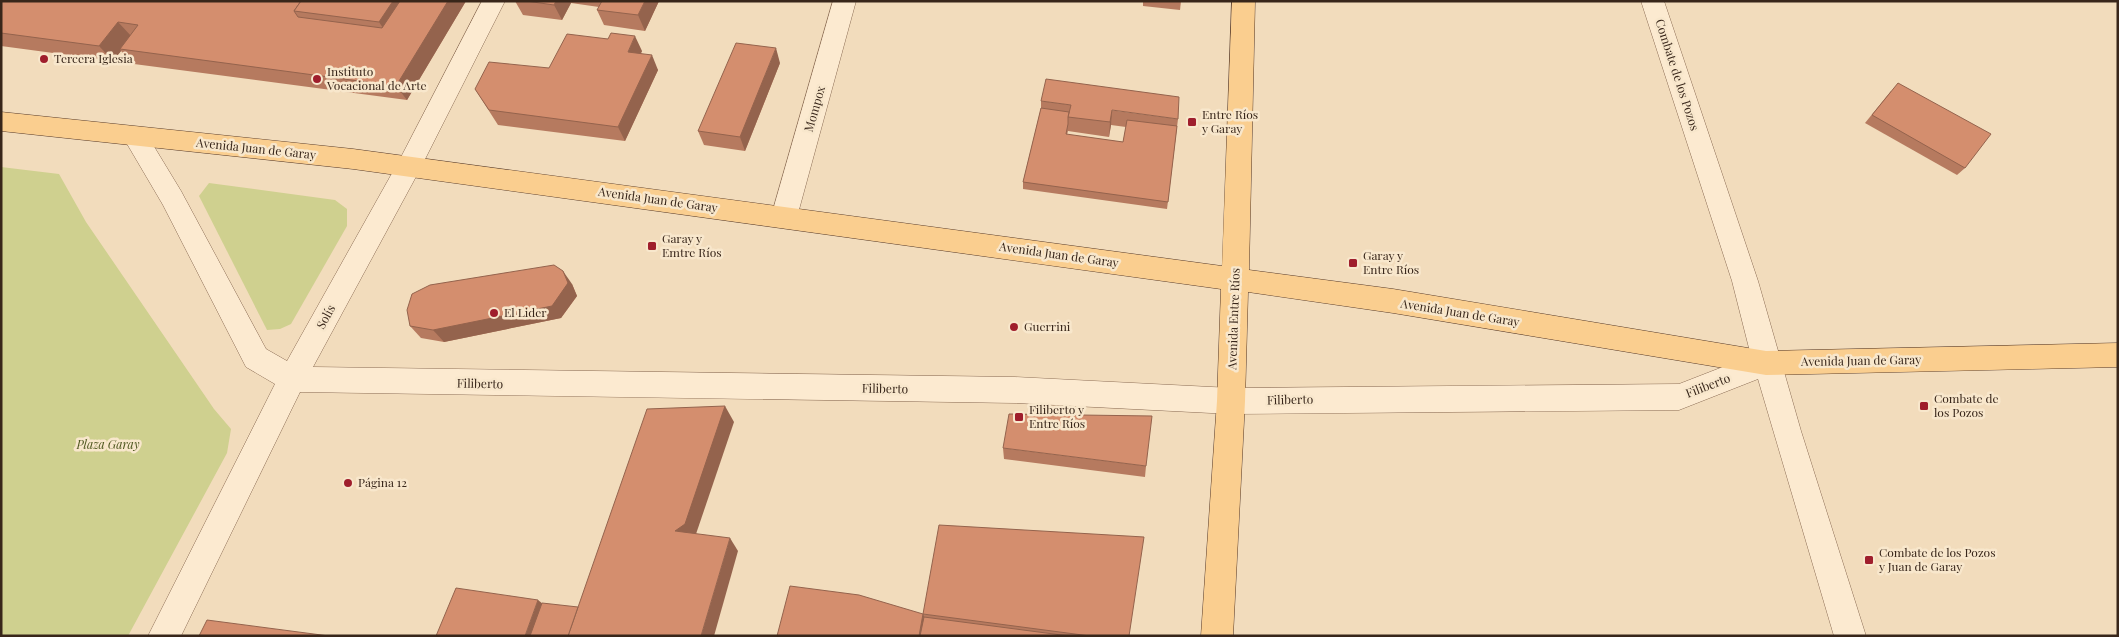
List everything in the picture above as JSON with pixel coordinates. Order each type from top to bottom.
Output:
[{"type":"main road","name":"Avenida Entre Ríos","points":[[1218,636],[1231,401],[1244,1]]},
{"type":"main road","name":"Avenida Juan de Garay","points":[[1,120],[135,137],[255,148],[409,166],[784,217],[1393,301],[1766,363],[2118,355]]},
{"type":"street","name":"Solís","points":[[164,636],[292,380],[409,166],[494,1]]},
{"type":"street","name":"Mompox","points":[[784,217],[845,1]]},
{"type":"street","name":"Combate de los Pozos","points":[[1652,1],[1745,281],[1766,363],[1850,636]]},
{"type":"street","points":[[135,137],[172,198],[256,358],[292,380]]},
{"type":"street","name":"Filiberto","points":[[292,380],[1015,390],[1231,401],[1679,396],[1766,363]]},
{"type":"green space","name":"Plaza Garay","points":[[1,167],[59,174],[86,222],[214,409],[231,429],[227,453],[128,636],[1,636]]},
{"type":"green space","points":[[209,183],[335,200],[347,209],[347,226],[291,324],[280,329],[267,330],[199,196]]},
{"type":"building","points":[[1,1],[301,1],[294,11],[298,17],[382,28],[400,1],[448,1],[396,86],[120,49],[138,25],[118,22],[99,46],[1,33]]},
{"type":"building","points":[[301,1],[393,1],[379,22],[294,11]]},
{"type":"building","points":[[526,1],[556,1],[554,5]]},
{"type":"building","points":[[602,1],[645,1],[638,15],[597,10]]},
{"type":"building","points":[[611,33],[635,36],[628,52],[652,55],[618,127],[489,110],[475,89],[489,62],[549,68],[567,34],[608,39]]},
{"type":"building","points":[[736,43],[776,48],[740,137],[698,131]]},
{"type":"building","points":[[1046,79],[1179,97],[1178,119],[1112,110],[1110,122],[1068,117],[1071,105],[1041,101]]},
{"type":"building","points":[[1898,83],[1991,134],[1965,168],[1872,115]]},
{"type":"building","points":[[1041,108],[1069,112],[1066,134],[1123,142],[1127,120],[1177,126],[1168,202],[1023,182]]},
{"type":"building","name":"El Lider","points":[[554,265],[563,271],[568,283],[552,306],[433,330],[410,326],[407,310],[412,294],[430,285]]},
{"type":"building","points":[[725,406],[685,524],[675,531],[730,538],[701,636],[568,636],[647,409]]},
{"type":"building","points":[[1009,414],[1152,416],[1146,466],[1003,448]]},
{"type":"building","points":[[939,525],[1144,537],[1129,636],[1090,636],[923,614]]},
{"type":"building","points":[[790,586],[859,595],[923,614],[919,636],[777,636]]},
{"type":"building","points":[[456,588],[538,600],[525,636],[436,636]]},
{"type":"building","points":[[542,603],[578,607],[568,636],[530,636]]},
{"type":"building","points":[[924,617],[1069,636],[920,636]]},
{"type":"building","points":[[207,620],[329,636],[199,636]]},
{"type":"place","name":"Tercera Iglesia","points":[[44,59]]},
{"type":"place","name":"Instituto Vocacional de Arte","points":[[317,79]]},
{"type":"place","name":"Entre Ríos y Garay","points":[[1192,122]]},
{"type":"place","name":"Garay y Emtre Ríos","points":[[652,246]]},
{"type":"place","name":"Garay y Entre Ríos","points":[[1353,263]]},
{"type":"place","name":"El Lider","points":[[494,313]]},
{"type":"place","name":"Guerrini","points":[[1014,327]]},
{"type":"place","name":"Combate de los Pozos","points":[[1924,406]]},
{"type":"place","name":"Filiberto y Entre Ríos","points":[[1019,417]]},
{"type":"place","name":"Página 12","points":[[348,483]]},
{"type":"place","name":"Combate de los Pozos y Juan de Garay","points":[[1869,560]]}]
